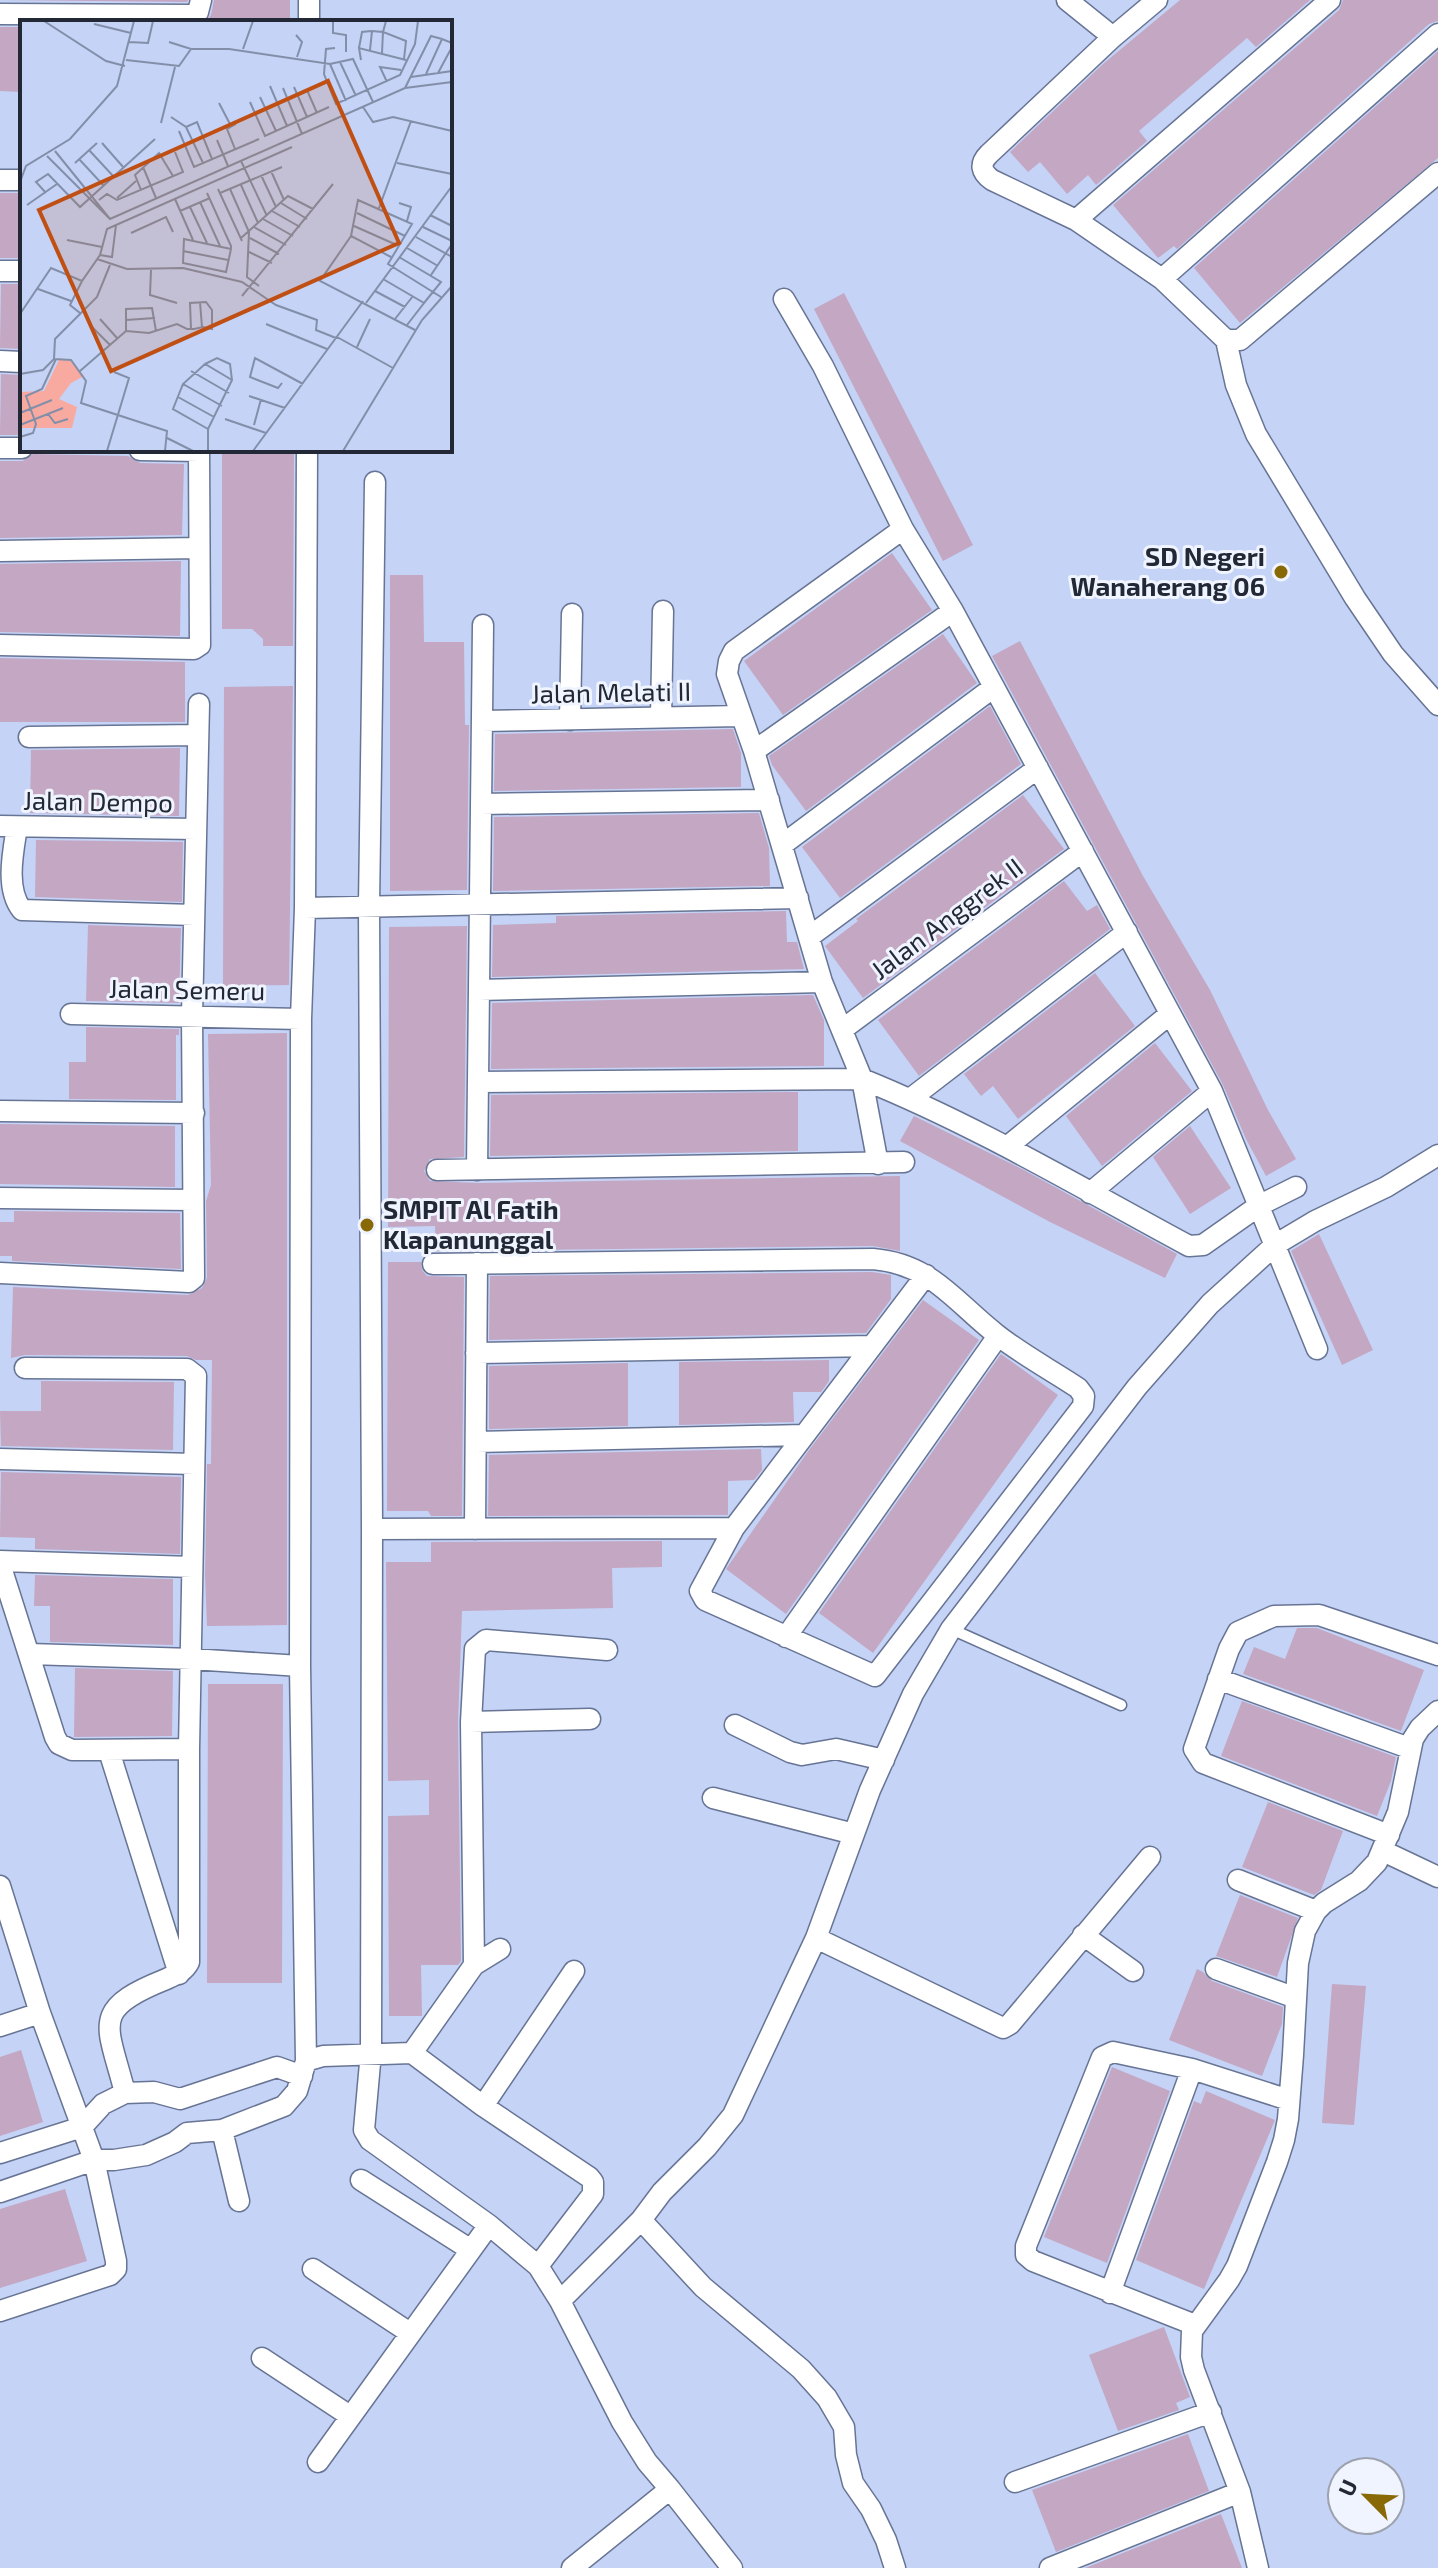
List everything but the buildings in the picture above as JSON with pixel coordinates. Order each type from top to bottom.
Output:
[{"type":"street","points":[[1067,0],[1113,37]]},
{"type":"street","points":[[1157,0],[982,160],[985,174],[1076,220],[1162,279],[1226,340],[1236,385],[1256,434],[1378,632],[1438,705]]},
{"type":"street","points":[[1076,220],[1330,0]]},
{"type":"street","points":[[0,14],[196,8]]},
{"type":"street","points":[[1162,279],[1438,34]]},
{"type":"street","points":[[1226,340],[1240,340],[1438,173]]},
{"type":"street","points":[[784,299],[823,366],[903,529],[953,611],[1212,1091],[1317,1349]]},
{"type":"street","points":[[0,361],[20,362]]},
{"type":"street","points":[[0,645],[194,649],[200,645],[199,452]]},
{"type":"street","points":[[0,2192],[94,2160],[146,2155],[187,2133],[222,2130],[284,2106],[297,2091],[310,2064],[300,1666],[301,1019],[312,907],[307,452]]},
{"type":"street","points":[[375,482],[359,906],[372,1529],[362,2053],[364,2130],[370,2140],[489,2225],[538,2266],[560,2301],[622,2422],[647,2462],[732,2568]]},
{"type":"street","points":[[878,1164],[862,1079],[822,982],[754,751],[727,674],[734,651],[903,529]]},
{"type":"street","points":[[0,551],[199,548]]},
{"type":"street","points":[[661,717],[663,611]]},
{"type":"street","points":[[754,751],[953,611]]},
{"type":"street","points":[[570,720],[572,614]]},
{"type":"street","points":[[477,1170],[483,625]]},
{"type":"street","points":[[782,845],[994,687]]},
{"type":"street","points":[[0,1273],[189,1282],[194,1274],[192,1016],[199,704]]},
{"type":"street","name":"Jalan Melati II","points":[[482,721],[740,716]]},
{"type":"street","points":[[29,737],[198,735]]},
{"type":"street","points":[[809,937],[1038,768]]},
{"type":"street","points":[[481,804],[769,800]]},
{"type":"street","points":[[8,827],[6,865],[16,901],[22,910],[194,915]]},
{"type":"street","name":"Jalan Dempo","points":[[8,827],[196,829]]},
{"type":"street","name":"Jalan Anggrek II","points":[[843,1029],[1083,851]]},
{"type":"street","points":[[312,907],[798,898]]},
{"type":"street","points":[[910,1099],[1127,932]]},
{"type":"street","points":[[479,990],[822,982]]},
{"type":"street","name":"Jalan Semeru","points":[[71,1014],[301,1019]]},
{"type":"street","points":[[1008,1146],[1170,1014]]},
{"type":"street","points":[[478,1082],[862,1079],[1008,1146],[1195,1247],[1203,1245],[1260,1205],[1296,1187]]},
{"type":"street","points":[[1090,1193],[1212,1091]]},
{"type":"street","points":[[0,1111],[194,1113]]},
{"type":"street","points":[[560,2301],[641,2220],[662,2192],[707,2147],[733,2115],[816,1938],[854,1834],[913,1694],[951,1629],[1137,1387],[1210,1304],[1275,1245],[1315,1221],[1386,1187],[1438,1155]]},
{"type":"street","points":[[437,1170],[904,1162]]},
{"type":"street","points":[[0,1198],[192,1200]]},
{"type":"street","points":[[433,1264],[873,1259],[902,1263],[926,1275],[998,1336],[1078,1388],[1084,1396],[1083,1406],[879,1673],[870,1675],[700,1595],[734,1528],[926,1275]]},
{"type":"street","points":[[475,1529],[477,1263]]},
{"type":"street","points":[[786,1637],[998,1336]]},
{"type":"street","points":[[476,1353],[872,1346]]},
{"type":"street","points":[[25,1368],[190,1370],[196,1376],[189,1749],[190,1954],[187,1966],[179,1974],[145,1987],[119,2003],[109,2016],[109,2029],[125,2093]]},
{"type":"street","points":[[476,1442],[804,1435]]},
{"type":"street","points":[[0,1459],[194,1464]]},
{"type":"street","points":[[372,1529],[734,1528]]},
{"type":"street","points":[[189,1749],[72,1750],[59,1744],[0,1563],[192,1567]]},
{"type":"street","points":[[1438,1655],[1319,1615],[1274,1616],[1238,1632],[1194,1749],[1203,1763],[1386,1843],[1438,1877]]},
{"type":"street","points":[[474,1965],[473,1656],[480,1643],[486,1640],[607,1650]]},
{"type":"street","points":[[29,1654],[300,1666]]},
{"type":"street","points":[[1218,1679],[1409,1748]]},
{"type":"street","points":[[1258,2568],[1240,2492],[1191,2357],[1195,2325],[1229,2280],[1277,2162],[1288,2119],[1301,1947],[1316,1911],[1359,1881],[1377,1862],[1403,1797],[1409,1748],[1420,1728],[1438,1711]]},
{"type":"street","points":[[471,1722],[590,1719]]},
{"type":"street","points":[[735,1725],[802,1755],[836,1749],[884,1760]]},
{"type":"street","points":[[109,1751],[179,1974]]},
{"type":"street","points":[[713,1798],[854,1834]]},
{"type":"street","points":[[816,1938],[1003,2028],[1010,2024],[1150,1857]]},
{"type":"street","points":[[1238,1880],[1316,1911]]},
{"type":"street","points":[[0,2311],[110,2275],[116,2269],[94,2160],[2,1898]]},
{"type":"street","points":[[1083,1935],[1133,1971]]},
{"type":"street","points":[[412,2053],[474,1965],[500,1949]]},
{"type":"street","points":[[1216,1969],[1296,1998]]},
{"type":"street","points":[[483,2106],[574,1971]]},
{"type":"street","points":[[0,2026],[40,2013]]},
{"type":"street","points":[[1195,2325],[1110,2293],[1033,2261],[1026,2255],[1026,2246],[1102,2057],[1113,2052],[1192,2069],[1289,2100]]},
{"type":"street","points":[[0,2153],[82,2127],[103,2104],[125,2093],[154,2092],[180,2099],[277,2067],[310,2064],[362,2053],[412,2053],[593,2182],[593,2194],[538,2266]]},
{"type":"street","points":[[1110,2293],[1192,2069]]},
{"type":"street","points":[[180,2099],[187,2133]]},
{"type":"street","points":[[222,2130],[239,2201]]},
{"type":"street","points":[[361,2180],[471,2250]]},
{"type":"street","points":[[641,2220],[703,2287],[801,2369],[827,2398],[844,2427],[846,2455],[853,2483],[871,2509],[895,2568]]},
{"type":"street","points":[[318,2462],[489,2225]]},
{"type":"street","points":[[313,2269],[410,2333]]},
{"type":"street","points":[[262,2358],[350,2416]]},
{"type":"street","points":[[1015,2482],[1211,2412]]},
{"type":"street","points":[[572,2568],[670,2489]]},
{"type":"street","points":[[1050,2568],[1240,2492]]},
{"type":"lane","points":[[951,1629],[1121,1705]]},
{"type":"place","name":"SD Negeri Wanaherang 06","points":[[1281,572]]},
{"type":"place","name":"SMPIT Al Fatih Klapanunggal","points":[[367,1225]]}]
